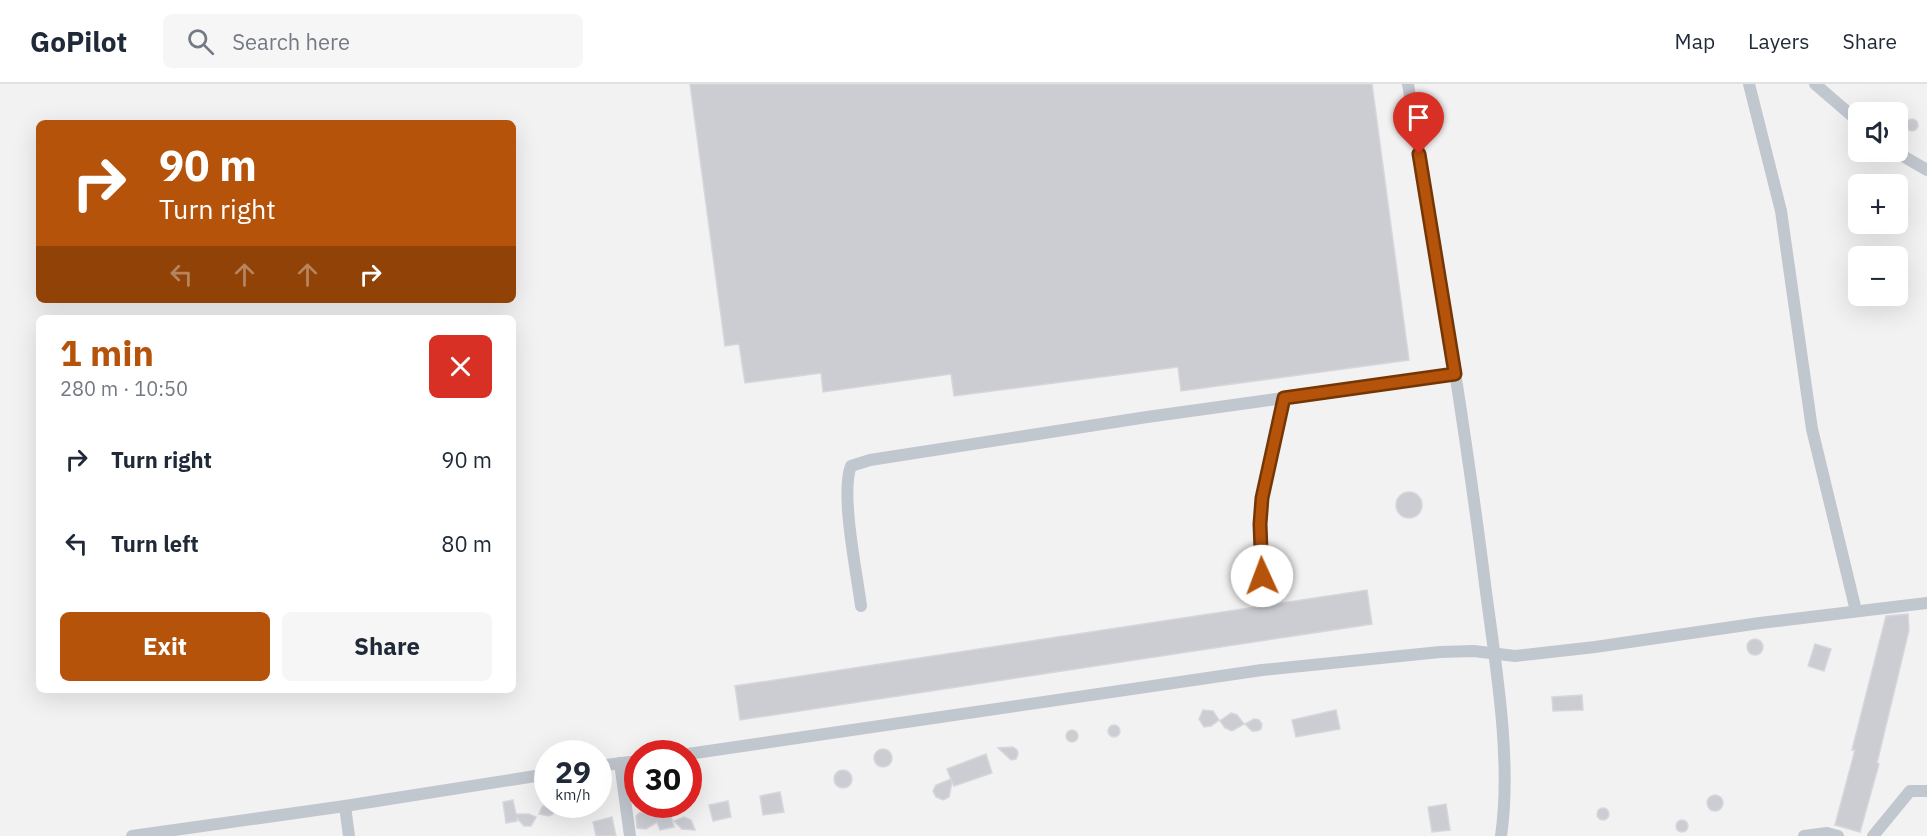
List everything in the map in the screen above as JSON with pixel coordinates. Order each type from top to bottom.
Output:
[{"type":"street","points":[[1408,84],[1455,374],[1494,653],[1503,748],[1501,836]]},
{"type":"street","points":[[1749,84],[1781,211],[1812,429],[1856,611]]},
{"type":"street","points":[[1815,84],[1848,112]]},
{"type":"street","points":[[1908,159],[1927,170]]},
{"type":"street","points":[[861,606],[848,504],[847,476],[851,466],[870,460],[1455,374]]},
{"type":"street","points":[[1262,576],[1260,524],[1262,498],[1284,398]]},
{"type":"street","points":[[702,752],[1262,670],[1440,652],[1474,651],[1515,656],[1595,647],[1760,622],[1927,603]]},
{"type":"street","points":[[612,765],[624,763]]},
{"type":"street","points":[[620,764],[630,836]]},
{"type":"street","points":[[132,836],[534,776]]},
{"type":"street","points":[[1873,836],[1910,791],[1927,791]]},
{"type":"street","points":[[345,806],[349,836]]},
{"type":"street","points":[[1804,836],[1827,833],[1838,836]]},
{"type":"building","points":[[690,84],[1372,84],[1409,360],[1181,391],[1178,367],[954,396],[951,374],[823,392],[821,373],[745,383],[739,344],[725,346]]},
{"type":"building","points":[[1912,119],[1918,125],[1916,129],[1912,131],[1908,129],[1908,121]]},
{"type":"building","points":[[1409,492],[1418,496],[1422,505],[1418,514],[1409,518],[1400,514],[1396,505],[1400,496]]},
{"type":"building","points":[[1367,590],[1372,624],[740,720],[735,686]]},
{"type":"building","points":[[1908,614],[1909,630],[1877,763],[1879,764],[1860,832],[1835,825],[1886,616]]},
{"type":"building","points":[[1752,639],[1758,639],[1763,647],[1761,653],[1752,655],[1747,650],[1747,644]]},
{"type":"building","points":[[1815,644],[1831,649],[1824,671],[1808,666]]},
{"type":"building","points":[[1582,695],[1583,710],[1553,711],[1552,697]]},
{"type":"building","points":[[1203,710],[1213,711],[1219,720],[1211,726],[1204,727],[1199,719]]},
{"type":"building","points":[[1336,710],[1340,729],[1296,737],[1292,720]]},
{"type":"building","points":[[1231,713],[1237,715],[1244,724],[1232,731],[1225,728],[1220,721]]},
{"type":"building","points":[[1254,719],[1259,720],[1262,724],[1261,729],[1257,731],[1252,731],[1245,724]]},
{"type":"building","points":[[1116,725],[1119,726],[1119,736],[1112,737],[1109,736],[1108,729],[1109,726]]},
{"type":"building","points":[[1074,730],[1078,736],[1074,742],[1070,742],[1066,734]]},
{"type":"building","points":[[1013,747],[1018,754],[1016,759],[1011,760],[998,748]]},
{"type":"building","points":[[883,749],[889,752],[892,758],[889,764],[883,767],[877,764],[874,758],[877,752]]},
{"type":"building","points":[[986,754],[992,773],[954,786],[952,782],[949,797],[943,800],[936,797],[933,791],[936,785],[951,779],[947,769]]},
{"type":"building","points":[[843,770],[849,773],[852,779],[849,785],[843,788],[837,785],[834,779],[837,773]]},
{"type":"building","points":[[780,792],[784,812],[763,815],[760,796]]},
{"type":"building","points":[[1712,795],[1718,795],[1723,803],[1721,809],[1712,811],[1707,806],[1707,800]]},
{"type":"building","points":[[513,800],[516,814],[534,816],[535,818],[531,826],[524,826],[517,818],[517,821],[506,823],[503,802]]},
{"type":"building","points":[[728,801],[731,817],[713,821],[709,805]]},
{"type":"building","points":[[1446,804],[1450,830],[1432,832],[1428,807]]},
{"type":"building","points":[[1605,808],[1609,814],[1605,820],[1601,820],[1597,812]]},
{"type":"building","points":[[612,817],[616,836],[596,836],[593,822]]},
{"type":"building","points":[[636,818],[671,818],[674,827],[660,830],[657,822],[646,829],[637,828]]},
{"type":"building","points":[[686,818],[691,820],[695,830],[682,829],[674,821]]},
{"type":"building","points":[[1684,820],[1688,826],[1684,832],[1680,832],[1676,824]]},
{"type":"route","points":[[1262,576],[1260,524],[1262,498],[1284,398],[1455,374],[1419,154]]}]
